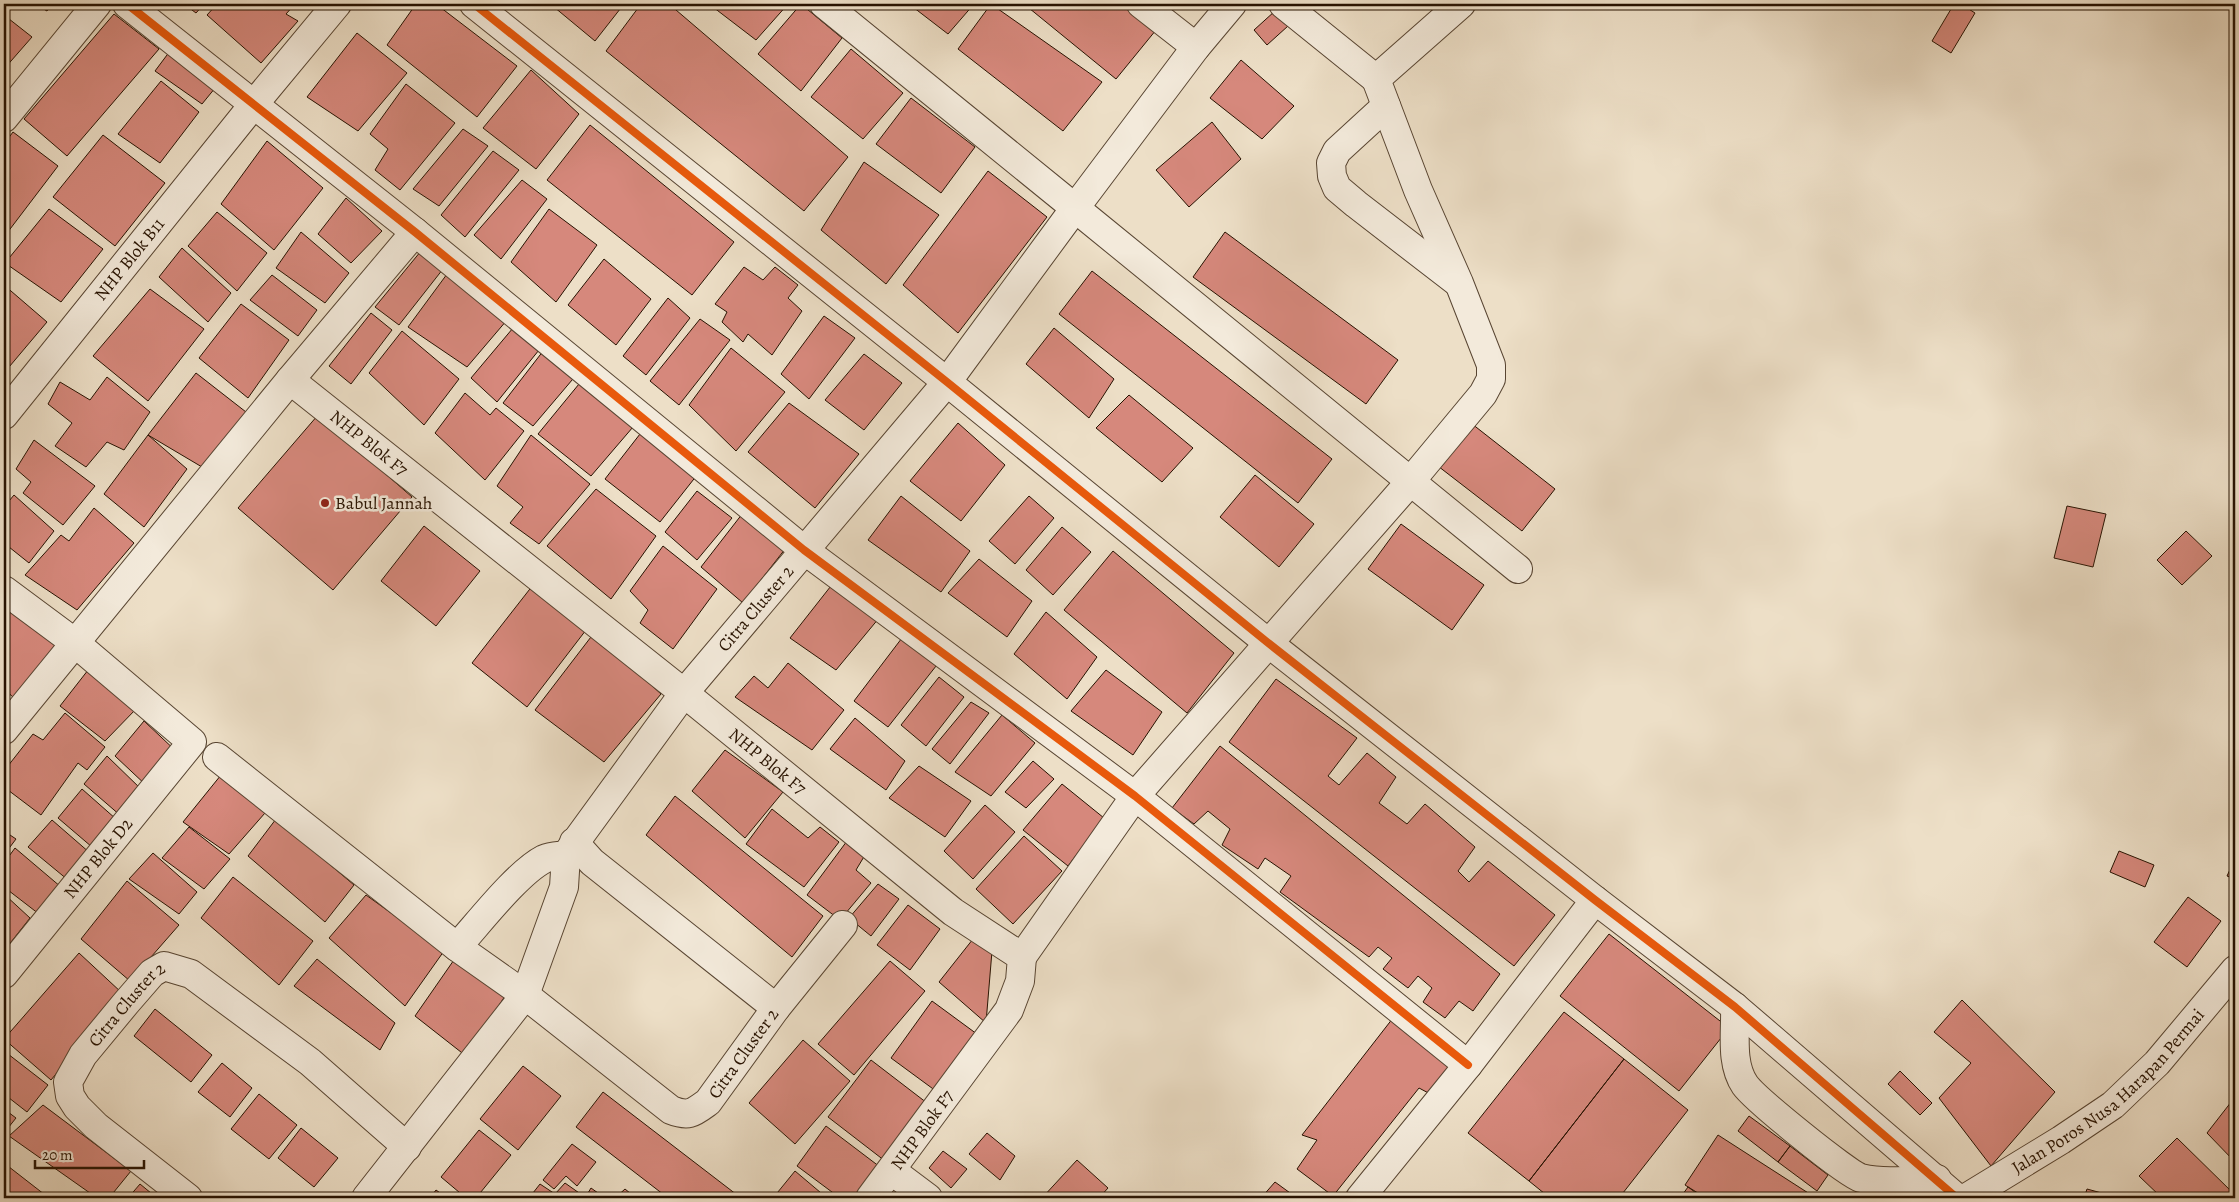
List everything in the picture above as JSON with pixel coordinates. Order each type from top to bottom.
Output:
[{"type":"street","points":[[6,113],[97,4]]},
{"type":"street","points":[[127,4],[415,232],[804,550],[1135,796],[1468,1066]]},
{"type":"street","name":"NHP Blok B11","points":[[4,415],[254,104],[337,4]]},
{"type":"street","points":[[474,4],[947,382],[1267,642],[1595,900],[1735,1007],[1957,1198]]},
{"type":"street","points":[[824,4],[1518,569]]},
{"type":"street","points":[[1141,4],[1196,47]]},
{"type":"street","name":"Citra Cluster 2","points":[[218,757],[457,947],[524,995],[671,1110],[684,1115],[694,1112],[708,1102],[776,1008],[592,862],[570,849],[684,693],[947,382],[1196,47],[1232,4]]},
{"type":"street","points":[[1022,957],[1135,796],[1267,642],[1410,482],[1483,394],[1491,379],[1491,365],[1418,190],[1376,78],[1283,4]]},
{"type":"street","points":[[1376,78],[1461,4]]},
{"type":"street","points":[[1386,106],[1337,151],[1332,163],[1332,176],[1338,188],[1356,204],[1458,283]]},
{"type":"street","points":[[4,730],[290,380],[415,232]]},
{"type":"street","name":"NHP Blok F7","points":[[290,380],[684,693],[953,912],[1022,957],[1020,981],[1009,1010],[892,1171],[870,1198]]},
{"type":"street","points":[[4,590],[74,642]]},
{"type":"street","name":"NHP Blok D2","points":[[4,974],[192,742],[74,642]]},
{"type":"street","points":[[457,947],[525,874],[542,860],[570,849]]},
{"type":"street","points":[[366,1198],[524,995],[564,887],[570,849]]},
{"type":"street","points":[[1360,1198],[1468,1066],[1595,900]]},
{"type":"street","points":[[776,1008],[843,925]]},
{"type":"street","name":"Citra Cluster 2","points":[[188,1198],[96,1126],[77,1108],[70,1096],[68,1082],[83,1056],[126,1003],[152,973],[164,966],[191,974],[310,1062],[407,1147]]},
{"type":"street","name":"Jalan Poros Nusa Harapan Permai","points":[[1966,1198],[2113,1105],[2157,1063],[2235,970]]},
{"type":"street","points":[[1735,1007],[1736,1062],[1745,1085],[1777,1116],[1859,1178],[1885,1181],[1937,1179]]},
{"type":"street","points":[[892,1171],[928,1198]]},
{"type":"building","points":[[35,4],[52,4],[47,11]]},
{"type":"building","points":[[184,4],[204,4],[196,13]]},
{"type":"building","points":[[217,4],[295,4],[286,14],[298,21],[261,63],[207,15]]},
{"type":"building","points":[[416,4],[436,4],[517,66],[477,117],[387,45]]},
{"type":"building","points":[[556,4],[624,4],[595,41],[554,7]]},
{"type":"building","points":[[641,4],[669,4],[848,157],[804,211],[606,51]]},
{"type":"building","points":[[709,4],[788,4],[756,40]]},
{"type":"building","points":[[801,4],[842,38],[801,91],[758,54]]},
{"type":"building","points":[[909,4],[974,4],[948,34]]},
{"type":"building","points":[[991,4],[1102,82],[1063,131],[958,49]]},
{"type":"building","points":[[1024,4],[1124,4],[1156,30],[1116,79]]},
{"type":"building","points":[[1954,4],[1961,4],[1975,13],[1951,53],[1932,41]]},
{"type":"building","points":[[1275,11],[1288,26],[1267,45],[1254,30]]},
{"type":"building","points":[[114,14],[159,49],[67,156],[24,119]]},
{"type":"building","points":[[4,15],[32,37],[4,69]]},
{"type":"building","points":[[357,33],[407,73],[358,131],[307,97]]},
{"type":"building","points":[[173,47],[220,82],[202,104],[155,71]]},
{"type":"building","points":[[851,49],[903,93],[863,139],[811,97]]},
{"type":"building","points":[[1241,60],[1294,106],[1262,139],[1210,98]]},
{"type":"building","points":[[531,70],[579,114],[536,169],[483,128]]},
{"type":"building","points":[[161,81],[199,112],[160,163],[118,134]]},
{"type":"building","points":[[406,84],[455,123],[400,190],[375,170],[388,149],[370,134]]},
{"type":"building","points":[[911,98],[975,147],[941,193],[876,144]]},
{"type":"building","points":[[1212,122],[1241,159],[1189,207],[1156,170]]},
{"type":"building","points":[[590,125],[734,242],[692,295],[547,180]]},
{"type":"building","points":[[463,129],[488,146],[439,206],[413,189]]},
{"type":"building","points":[[13,132],[58,166],[4,237],[4,144]]},
{"type":"building","points":[[103,135],[165,183],[115,246],[53,197]]},
{"type":"building","points":[[267,141],[323,188],[274,250],[221,204]]},
{"type":"building","points":[[493,151],[519,170],[465,237],[441,215]]},
{"type":"building","points":[[864,162],[939,215],[886,284],[821,230]]},
{"type":"building","points":[[988,171],[1047,217],[958,333],[903,285]]},
{"type":"building","points":[[522,180],[547,199],[501,259],[474,235]]},
{"type":"building","points":[[346,198],[382,231],[351,263],[318,234]]},
{"type":"building","points":[[49,209],[103,249],[61,302],[5,263]]},
{"type":"building","points":[[549,209],[597,245],[556,302],[511,262]]},
{"type":"building","points":[[217,212],[267,253],[237,291],[188,246]]},
{"type":"building","points":[[301,232],[349,273],[325,303],[276,268]]},
{"type":"building","points":[[1225,232],[1398,360],[1366,404],[1193,277]]},
{"type":"building","points":[[182,248],[231,293],[208,322],[159,277]]},
{"type":"building","points":[[421,251],[443,269],[399,325],[375,307]]},
{"type":"building","points":[[604,259],[651,299],[616,345],[568,305]]},
{"type":"building","points":[[744,267],[763,280],[775,267],[798,285],[788,298],[802,311],[772,355],[748,334],[743,342],[722,322],[727,312],[715,304]]},
{"type":"building","points":[[450,270],[507,320],[467,367],[408,327]]},
{"type":"building","points":[[1092,271],[1332,459],[1298,503],[1059,314]]},
{"type":"building","points":[[272,275],[317,310],[298,336],[250,300]]},
{"type":"building","points":[[4,285],[47,322],[4,373]]},
{"type":"building","points":[[150,289],[204,329],[148,401],[93,356]]},
{"type":"building","points":[[668,298],[690,318],[646,375],[623,356]]},
{"type":"building","points":[[241,304],[289,340],[248,398],[199,358]]},
{"type":"building","points":[[371,313],[392,330],[351,384],[329,366]]},
{"type":"building","points":[[824,316],[855,338],[809,399],[781,374]]},
{"type":"building","points":[[700,319],[730,340],[679,405],[650,381]]},
{"type":"building","points":[[513,328],[539,350],[497,402],[471,378]]},
{"type":"building","points":[[1054,328],[1114,379],[1089,418],[1026,364]]},
{"type":"building","points":[[402,331],[459,379],[424,425],[369,373]]},
{"type":"building","points":[[547,346],[578,373],[533,426],[503,403]]},
{"type":"building","points":[[731,348],[785,392],[736,451],[689,405]]},
{"type":"building","points":[[864,354],[902,383],[864,430],[825,400]]},
{"type":"building","points":[[196,373],[246,412],[202,467],[148,435]]},
{"type":"building","points":[[107,377],[150,412],[124,450],[107,442],[86,467],[55,446],[72,423],[48,404],[60,382],[90,400]]},
{"type":"building","points":[[579,384],[633,427],[591,476],[538,434]]},
{"type":"building","points":[[465,393],[490,415],[496,408],[524,431],[485,480],[435,433]]},
{"type":"building","points":[[1129,395],[1193,448],[1162,482],[1096,428]]},
{"type":"building","points":[[789,403],[859,454],[815,508],[748,452]]},
{"type":"building","name":"Babul Jannah","points":[[318,415],[412,497],[333,590],[238,508]]},
{"type":"building","points":[[1467,420],[1555,489],[1522,531],[1434,463]]},
{"type":"building","points":[[958,423],[1005,465],[961,521],[910,481]]},
{"type":"building","points":[[647,425],[701,470],[660,522],[605,479]]},
{"type":"building","points":[[148,435],[187,469],[144,527],[104,494]]},
{"type":"building","points":[[531,435],[590,484],[539,544],[510,523],[523,507],[497,486]]},
{"type":"building","points":[[34,440],[95,486],[63,525],[23,493],[31,482],[16,469]]},
{"type":"building","points":[[1255,475],[1314,524],[1279,567],[1220,517]]},
{"type":"building","points":[[596,489],[656,536],[611,599],[547,546]]},
{"type":"building","points":[[697,491],[732,518],[697,560],[665,532]]},
{"type":"building","points":[[14,495],[54,531],[29,563],[4,543],[4,507]]},
{"type":"building","points":[[901,496],[970,551],[941,592],[868,540]]},
{"type":"building","points":[[1029,496],[1054,518],[1015,564],[989,541]]},
{"type":"building","points":[[2067,506],[2106,514],[2093,567],[2054,558]]},
{"type":"building","points":[[94,508],[134,543],[77,610],[25,575],[61,535],[69,541]]},
{"type":"building","points":[[746,509],[789,544],[743,603],[701,567]]},
{"type":"building","points":[[1401,524],[1484,585],[1452,630],[1368,569]]},
{"type":"building","points":[[424,526],[480,571],[436,626],[381,581]]},
{"type":"building","points":[[1062,527],[1091,552],[1053,595],[1026,570]]},
{"type":"building","points":[[2186,531],[2212,556],[2182,585],[2157,560]]},
{"type":"building","points":[[663,546],[717,589],[673,649],[640,623],[648,610],[630,591]]},
{"type":"building","points":[[1113,551],[1234,653],[1187,713],[1064,610]]},
{"type":"building","points":[[979,559],[1032,601],[1007,637],[948,593]]},
{"type":"building","points":[[838,577],[884,612],[836,670],[790,638]]},
{"type":"building","points":[[533,585],[586,630],[527,707],[472,663]]},
{"type":"building","points":[[16,605],[60,644],[14,698],[4,689],[4,632],[9,626],[4,619]]},
{"type":"building","points":[[1046,612],[1097,657],[1067,699],[1014,654]]},
{"type":"building","points":[[594,633],[661,694],[604,762],[535,710]]},
{"type":"building","points":[[905,634],[940,661],[888,727],[854,701]]},
{"type":"building","points":[[788,663],[844,710],[812,750],[735,697],[754,676],[768,688]]},
{"type":"building","points":[[92,665],[137,708],[105,741],[60,706]]},
{"type":"building","points":[[1106,670],[1162,712],[1133,755],[1071,711]]},
{"type":"building","points":[[939,677],[964,697],[926,746],[901,725]]},
{"type":"building","points":[[1276,679],[1357,738],[1328,776],[1339,785],[1367,753],[1396,777],[1379,803],[1407,824],[1425,804],[1475,847],[1458,871],[1469,882],[1488,861],[1555,915],[1514,966],[1229,742]]},
{"type":"building","points":[[971,702],[989,713],[950,764],[932,749]]},
{"type":"building","points":[[65,713],[105,747],[87,770],[78,763],[41,815],[4,787],[4,771],[33,734],[43,740]]},
{"type":"building","points":[[1002,715],[1035,743],[991,796],[955,772]]},
{"type":"building","points":[[855,718],[905,761],[886,790],[830,749]]},
{"type":"building","points":[[144,721],[178,753],[148,787],[115,756]]},
{"type":"building","points":[[1220,746],[1500,974],[1473,1011],[1459,1001],[1445,1018],[1423,1002],[1432,988],[1418,976],[1408,988],[1383,969],[1392,958],[1378,947],[1369,957],[1280,892],[1291,876],[1265,858],[1258,869],[1222,845],[1230,829],[1208,811],[1194,824],[1172,808]]},
{"type":"building","points":[[725,750],[783,792],[745,838],[692,791]]},
{"type":"building","points":[[107,756],[142,790],[121,816],[84,784]]},
{"type":"building","points":[[1033,761],[1054,779],[1026,808],[1005,792]]},
{"type":"building","points":[[919,766],[971,801],[945,837],[889,798]]},
{"type":"building","points":[[221,775],[265,813],[229,854],[183,822]]},
{"type":"building","points":[[1062,784],[1104,818],[1068,866],[1023,830]]},
{"type":"building","points":[[82,789],[116,819],[92,847],[58,818]]},
{"type":"building","points":[[675,796],[823,916],[792,957],[646,835]]},
{"type":"building","points":[[985,805],[1015,832],[973,879],[944,851]]},
{"type":"building","points":[[772,809],[808,838],[820,827],[839,842],[804,887],[746,844]]},
{"type":"building","points":[[276,819],[354,885],[325,922],[248,856]]},
{"type":"building","points":[[52,820],[90,853],[68,880],[28,847]]},
{"type":"building","points":[[189,827],[230,859],[204,889],[162,858]]},
{"type":"building","points":[[4,831],[16,839],[4,855]]},
{"type":"building","points":[[1024,836],[1062,871],[1013,924],[976,889]]},
{"type":"building","points":[[847,841],[865,855],[856,870],[871,883],[840,920],[807,895]]},
{"type":"building","points":[[15,848],[61,887],[39,914],[4,887],[4,863]]},
{"type":"building","points":[[2119,851],[2154,865],[2145,887],[2110,872]]},
{"type":"building","points":[[153,853],[197,892],[179,914],[129,879]]},
{"type":"building","points":[[2235,859],[2235,879],[2227,876]]},
{"type":"building","points":[[233,877],[313,941],[279,985],[201,918]]},
{"type":"building","points":[[127,881],[179,925],[130,981],[81,939]]},
{"type":"building","points":[[878,884],[899,899],[871,936],[849,918]]},
{"type":"building","points":[[4,894],[30,918],[4,951]]},
{"type":"building","points":[[366,895],[444,951],[405,1006],[329,938]]},
{"type":"building","points":[[2188,897],[2221,921],[2187,967],[2154,942]]},
{"type":"building","points":[[908,905],[940,929],[910,970],[877,945]]},
{"type":"building","points":[[1609,934],[1729,1028],[1679,1091],[1560,996]]},
{"type":"building","points":[[973,939],[992,951],[986,1023],[939,982]]},
{"type":"building","points":[[79,953],[122,993],[51,1080],[4,1039]]},
{"type":"building","points":[[456,957],[507,993],[466,1056],[415,1016]]},
{"type":"building","points":[[317,959],[395,1023],[380,1050],[294,986]]},
{"type":"building","points":[[890,961],[925,991],[854,1075],[818,1044]]},
{"type":"building","points":[[1962,1000],[2055,1092],[1991,1166],[1939,1098],[1971,1063],[1934,1032]]},
{"type":"building","points":[[932,1001],[981,1037],[940,1094],[891,1058]]},
{"type":"building","points":[[155,1009],[212,1055],[191,1082],[134,1036]]},
{"type":"building","points":[[1564,1012],[1624,1059],[1529,1181],[1468,1133]]},
{"type":"building","points":[[1393,1018],[1452,1066],[1434,1096],[1419,1088],[1333,1196],[1297,1169],[1317,1140],[1302,1135]]},
{"type":"building","points":[[803,1040],[850,1081],[795,1144],[749,1103]]},
{"type":"building","points":[[8,1054],[48,1085],[27,1112],[4,1094],[4,1059]]},
{"type":"building","points":[[1624,1059],[1688,1110],[1619,1198],[1550,1198],[1529,1181]]},
{"type":"building","points":[[871,1060],[927,1103],[885,1161],[828,1117]]},
{"type":"building","points":[[222,1063],[252,1088],[230,1117],[198,1092]]},
{"type":"building","points":[[523,1066],[561,1096],[518,1150],[480,1119]]},
{"type":"building","points":[[1900,1071],[1932,1103],[1920,1115],[1888,1084]]},
{"type":"building","points":[[603,1092],[741,1198],[668,1198],[576,1127]]},
{"type":"building","points":[[259,1094],[297,1125],[269,1159],[231,1129]]},
{"type":"building","points":[[2235,1097],[2235,1162],[2207,1133]]},
{"type":"building","points":[[43,1105],[131,1171],[109,1198],[97,1198],[9,1136]]},
{"type":"building","points":[[4,1109],[16,1118],[4,1133]]},
{"type":"building","points":[[1749,1116],[1790,1146],[1778,1162],[1738,1131]]},
{"type":"building","points":[[826,1126],[884,1170],[861,1198],[840,1198],[797,1166]]},
{"type":"building","points":[[301,1128],[338,1158],[314,1187],[278,1158]]},
{"type":"building","points":[[479,1130],[511,1155],[476,1198],[466,1198],[441,1177]]},
{"type":"building","points":[[987,1133],[1015,1156],[1000,1180],[969,1154]]},
{"type":"building","points":[[1718,1135],[1816,1198],[1706,1198],[1685,1185]]},
{"type":"building","points":[[2177,1138],[2232,1192],[2226,1198],[2162,1198],[2139,1176]]},
{"type":"building","points":[[572,1144],[596,1162],[577,1186],[566,1176],[554,1189],[543,1180]]},
{"type":"building","points":[[1790,1146],[1828,1175],[1817,1191],[1778,1162]]},
{"type":"building","points":[[943,1151],[967,1169],[951,1188],[929,1168]]},
{"type":"building","points":[[1077,1160],[1108,1188],[1099,1198],[1042,1198]]},
{"type":"building","points":[[4,1163],[49,1198],[4,1198]]},
{"type":"building","points":[[795,1171],[827,1198],[773,1198]]},
{"type":"building","points":[[1275,1182],[1297,1198],[1261,1198]]},
{"type":"building","points":[[565,1183],[582,1195],[580,1198],[529,1198],[540,1184],[555,1194]]},
{"type":"building","points":[[140,1184],[157,1198],[128,1198]]},
{"type":"building","points":[[1688,1187],[1703,1198],[1680,1198]]},
{"type":"building","points":[[591,1188],[605,1198],[585,1198]]},
{"type":"building","points":[[625,1189],[636,1198],[615,1198]]},
{"type":"building","points":[[2087,1189],[2120,1198],[2084,1198]]},
{"type":"building","points":[[436,1190],[447,1198],[430,1198]]},
{"type":"cycle path","points":[[127,4],[415,232],[804,550],[1135,796],[1468,1065]]},
{"type":"cycle path","points":[[474,4],[947,382],[1267,642],[1595,900],[1735,1007],[1957,1198]]},
{"type":"place","name":"Babul Jannah","points":[[325,503]]}]
